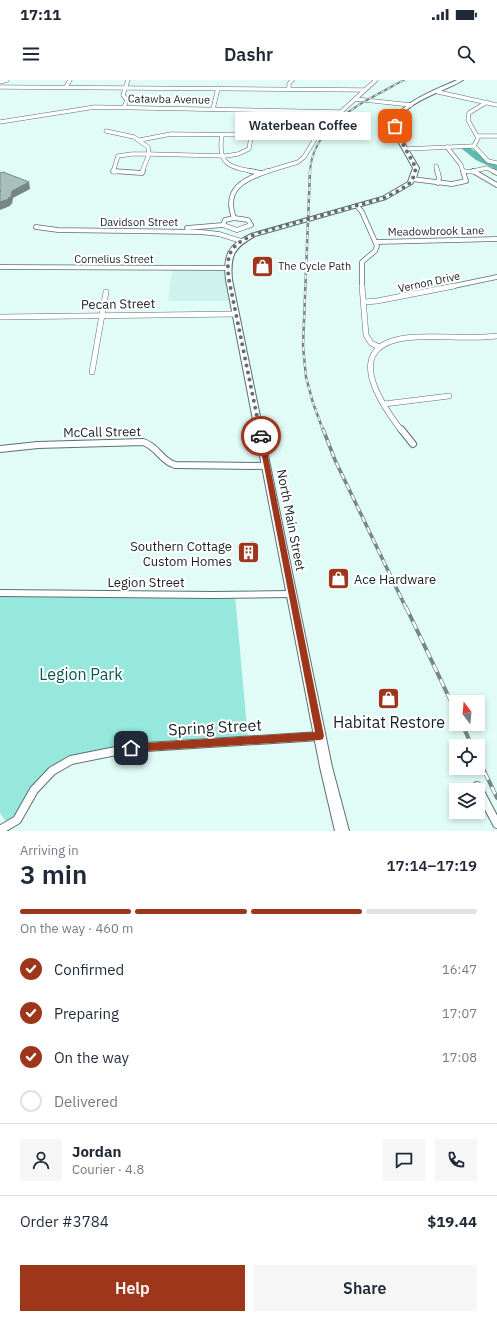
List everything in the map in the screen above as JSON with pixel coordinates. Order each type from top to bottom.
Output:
[{"type":"main road","points":[[243,240],[285,225],[357,206],[393,194],[403,188],[412,179],[416,168],[396,130],[395,122],[402,112],[411,105],[461,80]]},
{"type":"main road","name":"North Main Street","points":[[243,240],[229,255],[228,268],[327,774],[342,831]]},
{"type":"street","points":[[0,82],[7,80]]},
{"type":"street","points":[[66,87],[70,80]]},
{"type":"street","points":[[124,107],[127,101],[123,95],[128,80]]},
{"type":"street","points":[[289,89],[289,84],[292,80]]},
{"type":"street","points":[[234,218],[230,201],[232,192],[239,183],[262,173],[298,162],[304,157],[320,131],[376,80]]},
{"type":"street","points":[[0,87],[366,90]]},
{"type":"street","points":[[213,109],[218,88]]},
{"type":"street","points":[[438,92],[497,104]]},
{"type":"street","points":[[355,99],[411,105]]},
{"type":"street","points":[[474,146],[478,136],[476,131],[470,126],[468,114],[487,102]]},
{"type":"street","name":"Catawba Avenue","points":[[0,122],[89,107],[340,112]]},
{"type":"street","points":[[106,131],[126,135],[140,140],[148,147],[149,154],[142,173],[113,172],[118,156],[124,154],[149,154],[221,156],[245,152],[250,149],[251,137],[222,134],[171,134],[140,140]]},
{"type":"street","points":[[222,134],[221,156],[225,161],[233,166],[262,173]]},
{"type":"street","points":[[478,136],[497,136]]},
{"type":"street","points":[[406,149],[474,146],[488,161],[497,163]]},
{"type":"street","points":[[412,179],[438,183],[463,183],[466,181],[461,165],[447,147]]},
{"type":"street","points":[[436,166],[440,177],[438,183]]},
{"type":"street","points":[[463,171],[473,171],[487,168],[497,173]]},
{"type":"street","points":[[473,171],[497,186]]},
{"type":"street","points":[[357,206],[362,212],[377,246],[375,251],[363,260],[361,264],[366,336],[371,343],[379,347]]},
{"type":"street","points":[[152,231],[223,225],[231,229],[239,230],[248,227],[251,222],[244,218],[234,218],[225,220],[223,225]]},
{"type":"street","name":"Davidson Street","points":[[36,227],[58,230],[209,232],[243,240]]},
{"type":"street","points":[[239,230],[243,240]]},
{"type":"street","name":"Meadowbrook Lane","points":[[376,242],[497,239]]},
{"type":"street","name":"Cornelius Street","points":[[0,267],[228,268]]},
{"type":"street","name":"Vernon Drive","points":[[364,302],[377,301],[497,277]]},
{"type":"street","points":[[92,372],[106,292]]},
{"type":"street","name":"Pecan Street","points":[[0,317],[236,314]]},
{"type":"street","points":[[413,444],[384,404],[373,385],[369,370],[369,363],[372,354],[379,347],[391,342],[410,338],[470,339],[497,336]]},
{"type":"street","points":[[384,404],[449,396]]},
{"type":"street","name":"McCall Street","points":[[0,449],[55,444],[143,442],[156,447],[165,461],[174,465],[266,466]]},
{"type":"street","name":"Legion Street","points":[[0,593],[292,594]]},
{"type":"street","name":"Spring Street","points":[[0,830],[17,820],[34,790],[52,771],[72,760],[82,757],[131,748],[320,736]]},
{"type":"street","points":[[485,801],[497,824]]},
{"type":"shaded area","points":[[172,269],[224,270],[231,301],[168,301]]},
{"type":"green space","name":"Legion Park","points":[[0,593],[235,595],[248,739],[82,756],[51,771],[9,825],[0,813]]},
{"type":"building","points":[[3,172],[29,182],[12,191],[11,197],[8,198],[9,199],[0,202],[0,173]]},
{"type":"building","points":[[254,542],[256,554],[242,555],[242,552],[239,552],[238,546],[242,546],[241,543]]},
{"type":"waterway","points":[[465,147],[479,158],[497,168]]},
{"type":"railway","points":[[310,172],[313,155],[320,140],[331,127],[344,115],[359,105],[404,80]]},
{"type":"railway","points":[[310,171],[303,346],[306,377],[313,403],[323,430]]},
{"type":"railway","points":[[323,429],[335,460],[406,608]]},
{"type":"railway","points":[[406,607],[449,697]]},
{"type":"railway","points":[[465,731],[469,739]]},
{"type":"railway","points":[[485,773],[497,798]]},
{"type":"way so far","points":[[261,436],[229,280],[227,260],[229,255],[245,238],[278,227],[380,200],[410,183],[416,168],[398,135],[395,126]]},
{"type":"place","name":"Waterbean Coffee","points":[[395,126]]},
{"type":"place","name":"The Cycle Path","points":[[263,266]]},
{"type":"place","name":"Southern Cottage Custom Homes","points":[[248,553]]},
{"type":"place","name":"Ace Hardware","points":[[339,579]]},
{"type":"place","name":"Habitat Restore","points":[[389,699]]},
{"type":"route","points":[[131,748],[320,736],[261,436]]}]
